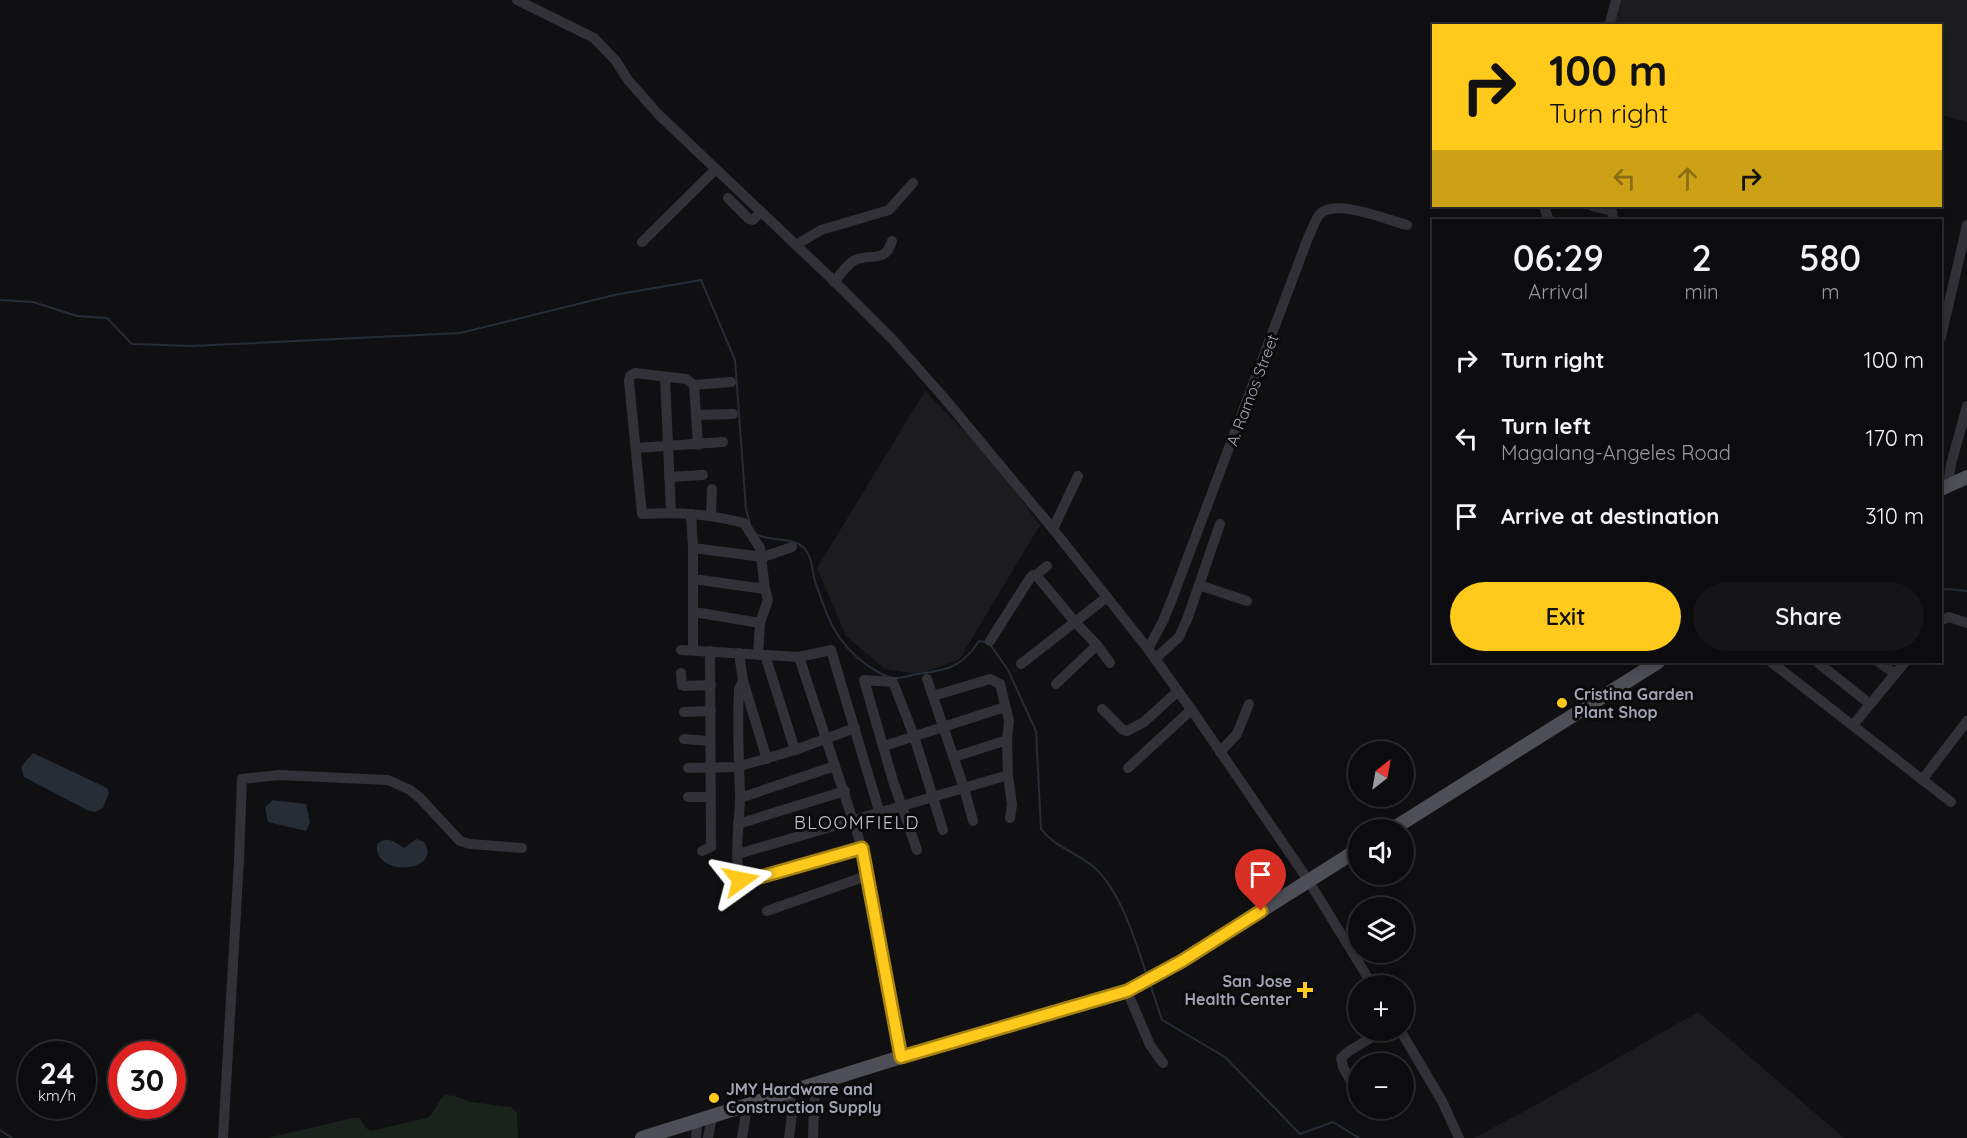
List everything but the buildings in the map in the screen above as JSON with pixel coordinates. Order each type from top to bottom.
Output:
[{"type":"main road","points":[[1945,487],[1967,477]]},
{"type":"main road","points":[[1408,819],[1656,663]]},
{"type":"main road","points":[[642,1138],[901,1057],[1127,991],[1149,980],[1348,856]]},
{"type":"street","points":[[517,0],[594,38],[616,60],[628,80],[646,102],[893,340],[945,399],[1053,528],[1151,654],[1308,880],[1366,975]]},
{"type":"street","points":[[1610,24],[1616,0]]},
{"type":"street","points":[[642,243],[716,169]]},
{"type":"street","points":[[796,245],[821,230],[889,210],[913,183]]},
{"type":"street","points":[[728,198],[749,219],[753,219],[761,212]]},
{"type":"street","name":"A. Ramos Street","points":[[1151,654],[1308,238],[1320,214],[1331,208],[1343,207],[1407,225]]},
{"type":"street","points":[[1596,207],[1612,211],[1613,219]]},
{"type":"street","points":[[1942,333],[1967,225]]},
{"type":"street","points":[[834,282],[853,261],[881,256],[887,252],[892,241]]},
{"type":"street","points":[[731,381],[694,385],[686,379],[635,373],[630,376],[642,514],[671,512],[711,515],[744,523],[763,557],[768,600],[760,623],[761,655],[795,750]]},
{"type":"street","points":[[665,378],[671,512]]},
{"type":"street","points":[[694,385],[698,445]]},
{"type":"street","points":[[1945,487],[1967,406]]},
{"type":"street","points":[[697,415],[733,414]]},
{"type":"street","points":[[636,448],[723,442]]},
{"type":"street","points":[[669,477],[704,476]]},
{"type":"street","points":[[1053,528],[1078,476]]},
{"type":"street","points":[[711,515],[712,489]]},
{"type":"street","points":[[691,514],[693,650]]},
{"type":"street","points":[[1151,654],[1179,638],[1220,524]]},
{"type":"street","points":[[693,548],[763,557],[792,547]]},
{"type":"street","points":[[990,641],[1030,578],[1033,575],[1036,576],[1047,566]]},
{"type":"street","points":[[1036,576],[1110,663]]},
{"type":"street","points":[[693,579],[765,589]]},
{"type":"street","points":[[1199,585],[1247,602]]},
{"type":"street","points":[[1021,664],[1107,597]]},
{"type":"street","points":[[694,612],[760,623]]},
{"type":"street","points":[[1942,620],[1949,617],[1967,623]]},
{"type":"street","points":[[1056,684],[1097,645]]},
{"type":"street","points":[[681,650],[800,657],[831,650],[880,814]]},
{"type":"street","points":[[702,851],[711,847],[710,651]]},
{"type":"street","points":[[739,653],[743,681],[767,759]]},
{"type":"street","points":[[800,657],[862,848],[901,1057]]},
{"type":"street","points":[[1771,663],[1951,802]]},
{"type":"street","points":[[1818,663],[1870,704]]},
{"type":"street","points":[[1880,663],[1895,674]]},
{"type":"street","points":[[1853,725],[1904,663]]},
{"type":"street","points":[[681,673],[682,685],[711,685]]},
{"type":"street","points":[[927,679],[973,821]]},
{"type":"street","points":[[933,696],[990,679],[1000,684],[1009,721],[1006,740],[1012,804],[1010,818]]},
{"type":"street","points":[[917,850],[893,781],[864,680],[893,682],[914,736],[943,830]]},
{"type":"street","points":[[743,681],[739,689],[737,767],[740,798],[739,877],[745,881],[862,848]]},
{"type":"street","points":[[1102,709],[1122,729],[1127,731],[1144,722],[1178,691]]},
{"type":"street","points":[[1220,752],[1237,734],[1249,704]]},
{"type":"street","points":[[884,746],[1005,706]]},
{"type":"street","points":[[1128,768],[1191,710]]},
{"type":"street","points":[[684,712],[711,711]]},
{"type":"street","points":[[1922,780],[1967,721]]},
{"type":"street","points":[[688,768],[737,767],[795,750],[855,728]]},
{"type":"street","points":[[684,739],[709,741]]},
{"type":"street","points":[[954,757],[1006,740]]},
{"type":"street","points":[[740,798],[835,766]]},
{"type":"street","points":[[223,1138],[242,778],[279,775],[388,780],[410,790],[420,798],[460,841],[470,844],[522,848]]},
{"type":"street","points":[[738,854],[1008,775]]},
{"type":"street","points":[[738,824],[845,791]]},
{"type":"street","points":[[688,797],[710,797]]},
{"type":"street","points":[[697,822],[710,824]]},
{"type":"street","points":[[767,911],[868,875]]},
{"type":"street","points":[[1127,991],[1149,1045],[1163,1063]]},
{"type":"street","points":[[1348,1076],[1341,1058],[1365,1041]]},
{"type":"street","points":[[1407,1041],[1442,1101],[1459,1138]]},
{"type":"street","points":[[813,1138],[815,1084]]},
{"type":"street","points":[[789,1138],[792,1114],[790,1092]]},
{"type":"street","points":[[742,1138],[747,1106]]},
{"type":"street","points":[[708,1138],[712,1116]]},
{"type":"street","points":[[696,1138],[697,1122]]},
{"type":"shaded area","points":[[1620,0],[1967,0],[1967,122],[1942,115],[1942,24],[1614,24]]},
{"type":"shaded area","points":[[925,391],[986,453],[1040,525],[959,660],[918,674],[885,669],[846,636],[817,568]]},
{"type":"shaded area","points":[[33,753],[107,788],[109,793],[103,808],[95,812],[87,810],[24,777],[21,767]]},
{"type":"shaded area","points":[[273,800],[306,804],[310,822],[306,831],[268,822],[265,807]]},
{"type":"shaded area","points":[[416,839],[424,842],[428,852],[425,860],[417,865],[395,867],[385,863],[379,855],[377,844],[381,841],[391,840],[404,848]]},
{"type":"shaded area","points":[[1698,1012],[1844,1138],[1474,1138],[1534,1106]]},
{"type":"shaded area","points":[[445,1095],[471,1102],[511,1107],[517,1113],[518,1138],[267,1138],[353,1118],[360,1118],[370,1131],[427,1118]]},
{"type":"waterway","points":[[0,300],[33,302],[77,316],[107,318],[132,344],[192,346],[460,333],[614,295],[701,280],[735,360],[746,509],[750,524]]},
{"type":"waterway","points":[[756,534],[767,538],[792,541],[806,550],[824,606],[840,638],[856,656],[884,675],[898,678],[946,669],[967,657],[979,641],[987,642]]},
{"type":"waterway","points":[[1942,590],[1967,591]]},
{"type":"waterway","points":[[991,646],[1008,670],[1036,731],[1041,829],[1058,844],[1084,859],[1100,873],[1110,886],[1125,915],[1147,976]]},
{"type":"waterway","points":[[1150,984],[1162,1020],[1225,1057],[1300,1134],[1333,1122],[1359,1138]]},
{"type":"waterway","points":[[0,1130],[12,1138]]},
{"type":"place","name":"Cristina Garden Plant Shop","points":[[1562,703]]},
{"type":"place","name":"San Jose Health Center","points":[[1305,990]]},
{"type":"place","name":"JMY Hardware and Construction Supply","points":[[714,1098]]},
{"type":"district","name":"BLOOMFIELD","points":[[857,823]]},
{"type":"route","points":[[741,880],[750,880],[862,848],[901,1057],[987,1034],[1127,991],[1182,961],[1261,911]]}]
